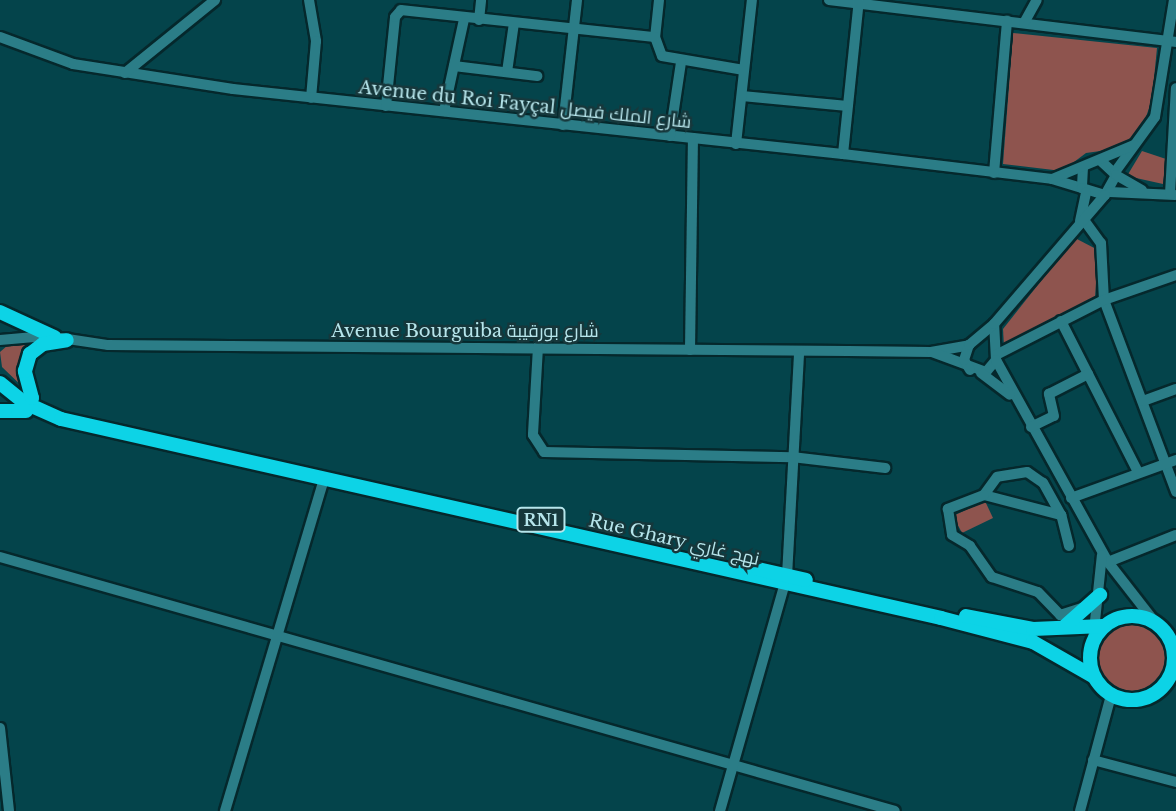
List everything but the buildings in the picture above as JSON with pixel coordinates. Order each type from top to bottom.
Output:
[{"type":"highway","points":[[0,312],[61,338]]},
{"type":"highway","points":[[0,411],[26,404],[25,371],[30,354],[43,344],[61,338]]},
{"type":"highway","name":"Rue Ghary نهج غاري","points":[[0,373],[26,404],[786,581]]},
{"type":"highway","name":"Rue Ghary نهج غاري","points":[[0,383],[26,404],[45,414],[324,479],[879,600],[1056,630],[1097,631]]},
{"type":"highway","points":[[1056,630],[1089,609],[1100,595]]},
{"type":"highway","name":"Rue Ghary نهج غاري","points":[[879,600],[1033,642],[1094,677]]},
{"type":"highway","points":[[1161,689],[1174,658],[1171,637],[1154,621],[1128,615],[1097,631],[1094,677],[1111,695],[1139,700],[1176,683]]},
{"type":"street","points":[[125,73],[215,0]]},
{"type":"street","points":[[309,0],[316,41],[312,97]]},
{"type":"street","points":[[479,20],[481,0]]},
{"type":"street","points":[[563,125],[577,0]]},
{"type":"street","points":[[659,0],[655,37],[658,53],[681,62],[744,70]]},
{"type":"street","points":[[736,144],[752,0]]},
{"type":"street","points":[[829,0],[859,1],[1173,42]]},
{"type":"street","points":[[933,12],[934,0]]},
{"type":"street","points":[[1024,23],[1037,0]]},
{"type":"street","points":[[1016,400],[981,373],[970,370],[964,360],[971,344],[994,324],[1107,194],[1115,174],[1148,131],[1171,68],[1174,0]]},
{"type":"street","points":[[843,154],[859,1]]},
{"type":"street","points":[[386,106],[396,14],[403,10],[464,19],[655,37]]},
{"type":"street","points":[[444,111],[464,19]]},
{"type":"street","points":[[994,173],[1006,21]]},
{"type":"street","points":[[507,72],[514,23]]},
{"type":"street","name":"Avenue du Roi Fayçal شارع الملك فيصل","points":[[0,37],[73,64],[125,73],[386,106],[1052,179],[1084,190]]},
{"type":"street","points":[[670,136],[681,62]]},
{"type":"street","points":[[454,66],[537,76]]},
{"type":"street","points":[[1084,190],[1107,194],[1143,191],[1173,195],[1176,88]]},
{"type":"street","points":[[742,96],[848,106]]},
{"type":"street","points":[[1160,101],[1175,104]]},
{"type":"street","points":[[1148,131],[1174,133]]},
{"type":"street","points":[[690,350],[693,138]]},
{"type":"street","points":[[1052,179],[1138,144]]},
{"type":"street","points":[[1100,160],[1115,174],[1143,191]]},
{"type":"street","points":[[1083,167],[1081,224],[1104,252],[1104,300],[1143,401],[1171,462],[1176,492]]},
{"type":"street","points":[[981,373],[995,355],[1061,321],[1104,300],[1176,275]]},
{"type":"street","points":[[1061,321],[1138,472]]},
{"type":"street","points":[[994,324],[995,355]]},
{"type":"street","name":"Avenue Bourguiba شارع بورقيبة","points":[[0,340],[61,338],[931,352],[971,344]]},
{"type":"street","points":[[971,344],[986,342],[995,355],[1016,400],[1108,562],[1154,621]]},
{"type":"street","points":[[538,347],[534,443],[544,452],[792,457],[885,468]]},
{"type":"street","points":[[720,811],[786,581],[799,351]]},
{"type":"street","name":"Avenue Bourguiba شارع بورقيبة","points":[[931,352],[970,370]]},
{"type":"street","points":[[1031,427],[1054,416],[1049,394],[1088,374]]},
{"type":"street","points":[[1143,401],[1176,389]]},
{"type":"street","points":[[1071,498],[1171,462]]},
{"type":"street","points":[[1069,546],[1061,516],[1043,483],[1027,472],[997,477],[985,495],[948,509],[952,535],[970,545],[981,569],[1038,592],[1059,615],[1077,607],[1089,609]]},
{"type":"street","points":[[225,811],[324,479]]},
{"type":"street","points":[[985,495],[1061,516]]},
{"type":"street","points":[[1108,562],[1176,535]]},
{"type":"street","points":[[1097,631],[1104,572],[1099,545]]},
{"type":"street","points":[[0,557],[895,811]]},
{"type":"street","points":[[1083,810],[1093,760],[1111,695]]},
{"type":"street","points":[[0,728],[9,811]]},
{"type":"street","points":[[1093,760],[1176,782]]},
{"type":"shaded area","points":[[1013,33],[1157,48],[1152,99],[1140,135],[1115,149],[1086,153],[1062,171],[1003,164]]},
{"type":"shaded area","points":[[1142,151],[1166,159],[1163,184],[1127,176]]},
{"type":"shaded area","points":[[1075,238],[1098,250],[1095,298],[1004,347],[1003,329]]},
{"type":"shaded area","points":[[34,343],[19,364],[27,391],[2,367],[0,352],[8,345]]},
{"type":"shaded area","points":[[985,501],[993,518],[962,533],[953,516]]},
{"type":"shaded area","points":[[1131,618],[1146,621],[1163,635],[1170,657],[1167,672],[1153,689],[1131,696],[1116,693],[1099,679],[1092,657],[1095,642],[1109,625]]}]
